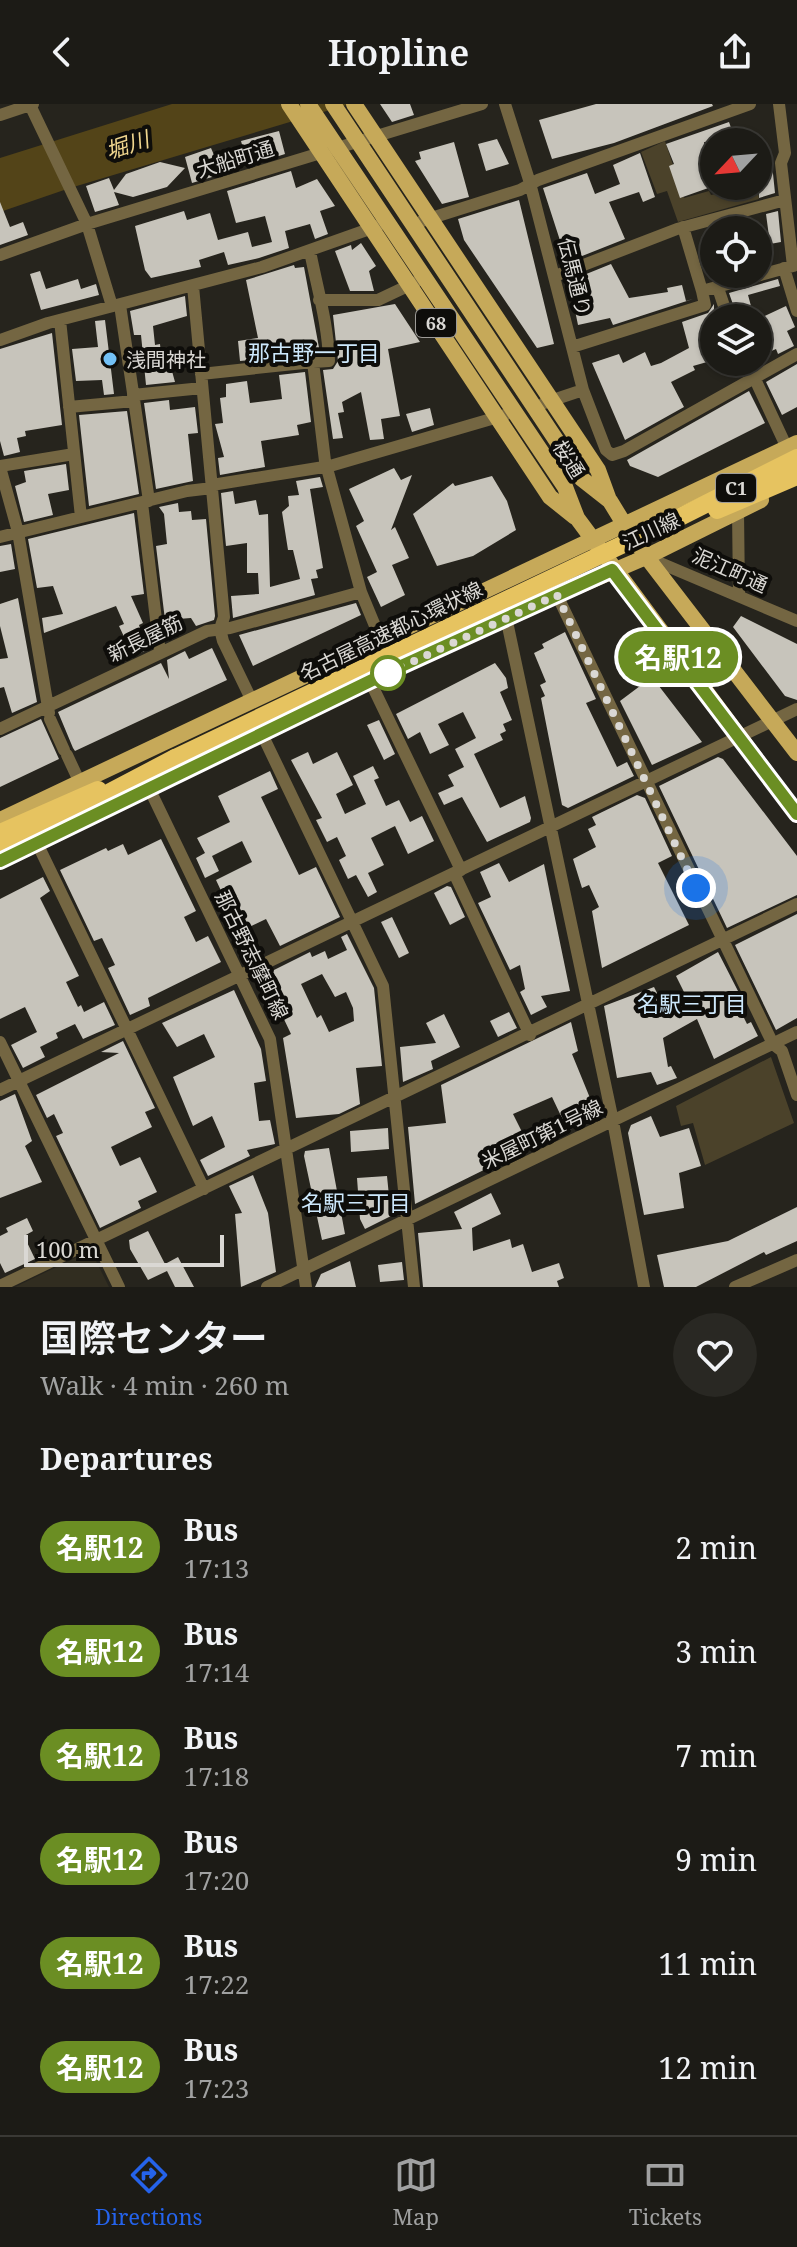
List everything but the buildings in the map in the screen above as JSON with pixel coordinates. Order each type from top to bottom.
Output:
[{"type":"highway","name":"名古屋高速都心環状線","points":[[0,833],[175,758],[676,519],[794,449]]},
{"type":"highway","points":[[676,519],[705,516],[797,476]]},
{"type":"highway","points":[[0,850],[175,758]]},
{"type":"main road","name":"68","points":[[289,104],[309,114]]},
{"type":"main road","name":"68","points":[[354,104],[598,470],[610,501]]},
{"type":"main road","name":"桜通","points":[[335,107],[582,479],[610,501],[646,557],[797,753]]},
{"type":"main road","name":"桜通","points":[[309,114],[330,151],[418,281],[515,412],[565,487],[577,518],[612,570],[797,814]]},
{"type":"main road","name":"68","points":[[418,281],[498,417],[550,497],[577,518]]},
{"type":"main road","name":"江川線","points":[[0,820],[623,524],[794,449]]},
{"type":"main road","name":"江川線","points":[[0,861],[370,681],[506,617],[646,557],[797,482]]},
{"type":"street","points":[[7,110],[31,104],[87,224],[116,306],[134,398],[160,653]]},
{"type":"street","name":"大船町通","points":[[0,255],[87,224],[482,104]]},
{"type":"street","name":"伝馬通り","points":[[505,104],[530,183],[583,390],[606,450],[612,455],[754,378]]},
{"type":"street","points":[[412,224],[520,190],[530,183],[750,104]]},
{"type":"street","points":[[779,104],[785,158],[781,163],[794,250],[788,267],[797,311]]},
{"type":"street","points":[[781,163],[797,162]]},
{"type":"street","points":[[555,276],[683,227],[785,200]]},
{"type":"street","points":[[0,340],[60,320],[193,286],[310,251],[380,225]]},
{"type":"street","points":[[572,347],[705,305],[683,227]]},
{"type":"street","points":[[201,374],[329,361],[328,326],[319,300],[310,251]]},
{"type":"street","points":[[772,272],[788,267]]},
{"type":"street","points":[[319,300],[378,300],[418,281]]},
{"type":"street","points":[[193,286],[224,617],[220,629],[252,701]]},
{"type":"street","points":[[702,291],[718,288],[723,304]]},
{"type":"street","points":[[60,320],[81,517]]},
{"type":"street","points":[[794,449],[754,378],[797,354]]},
{"type":"street","points":[[313,362],[325,461],[330,466],[361,592],[380,638]]},
{"type":"street","points":[[69,407],[202,388]]},
{"type":"street","points":[[534,407],[583,390]]},
{"type":"street","points":[[0,537],[212,487],[330,466],[515,412]]},
{"type":"street","points":[[74,454],[0,467],[18,532],[49,713],[80,783]]},
{"type":"street","points":[[738,511],[739,595]]},
{"type":"street","name":"泥江町通","points":[[646,557],[797,621]]},
{"type":"street","name":"新長屋筋","points":[[0,729],[49,713],[207,631],[361,592]]},
{"type":"street","points":[[557,595],[722,941],[773,1044],[782,1051],[797,1095]]},
{"type":"street","points":[[506,617],[613,1121],[644,1287]]},
{"type":"street","points":[[370,681],[530,1035]]},
{"type":"street","points":[[0,1090],[797,709]]},
{"type":"street","points":[[262,734],[383,986],[414,1287]]},
{"type":"street","name":"那古野志摩町線","points":[[149,788],[270,1039],[306,1287]]},
{"type":"street","points":[[37,843],[204,1189]]},
{"type":"street","points":[[0,1286],[530,1035],[797,904]]},
{"type":"street","name":"米屋町第1号線","points":[[267,1287],[797,1032]]},
{"type":"street","points":[[0,1042],[119,1287]]},
{"type":"street","points":[[735,1287],[797,1260]]},
{"type":"shaded area","points":[[665,141],[684,198],[700,194],[700,200],[755,200],[678,222],[667,191],[657,194],[641,152]]},
{"type":"shaded area","points":[[771,1057],[794,1123],[705,1165],[693,1123],[681,1126],[676,1106]]},
{"type":"shaded area","points":[[88,1252],[93,1255],[109,1287],[15,1287]]},
{"type":"water","name":"堀川","points":[[172,104],[350,104],[0,212],[0,158]]},
{"type":"bus line","name":"名駅12","points":[[0,861],[397,668],[612,570],[797,814]]},
{"type":"place","name":"浅間神社","points":[[110,359]]},
{"type":"district","name":"那古野一丁目","points":[[314,352]]},
{"type":"district","name":"名駅三丁目","points":[[692,1003]]},
{"type":"district","name":"名駅三丁目","points":[[356,1202]]},
{"type":"route","points":[[388,673],[557,595],[696,888]]}]
